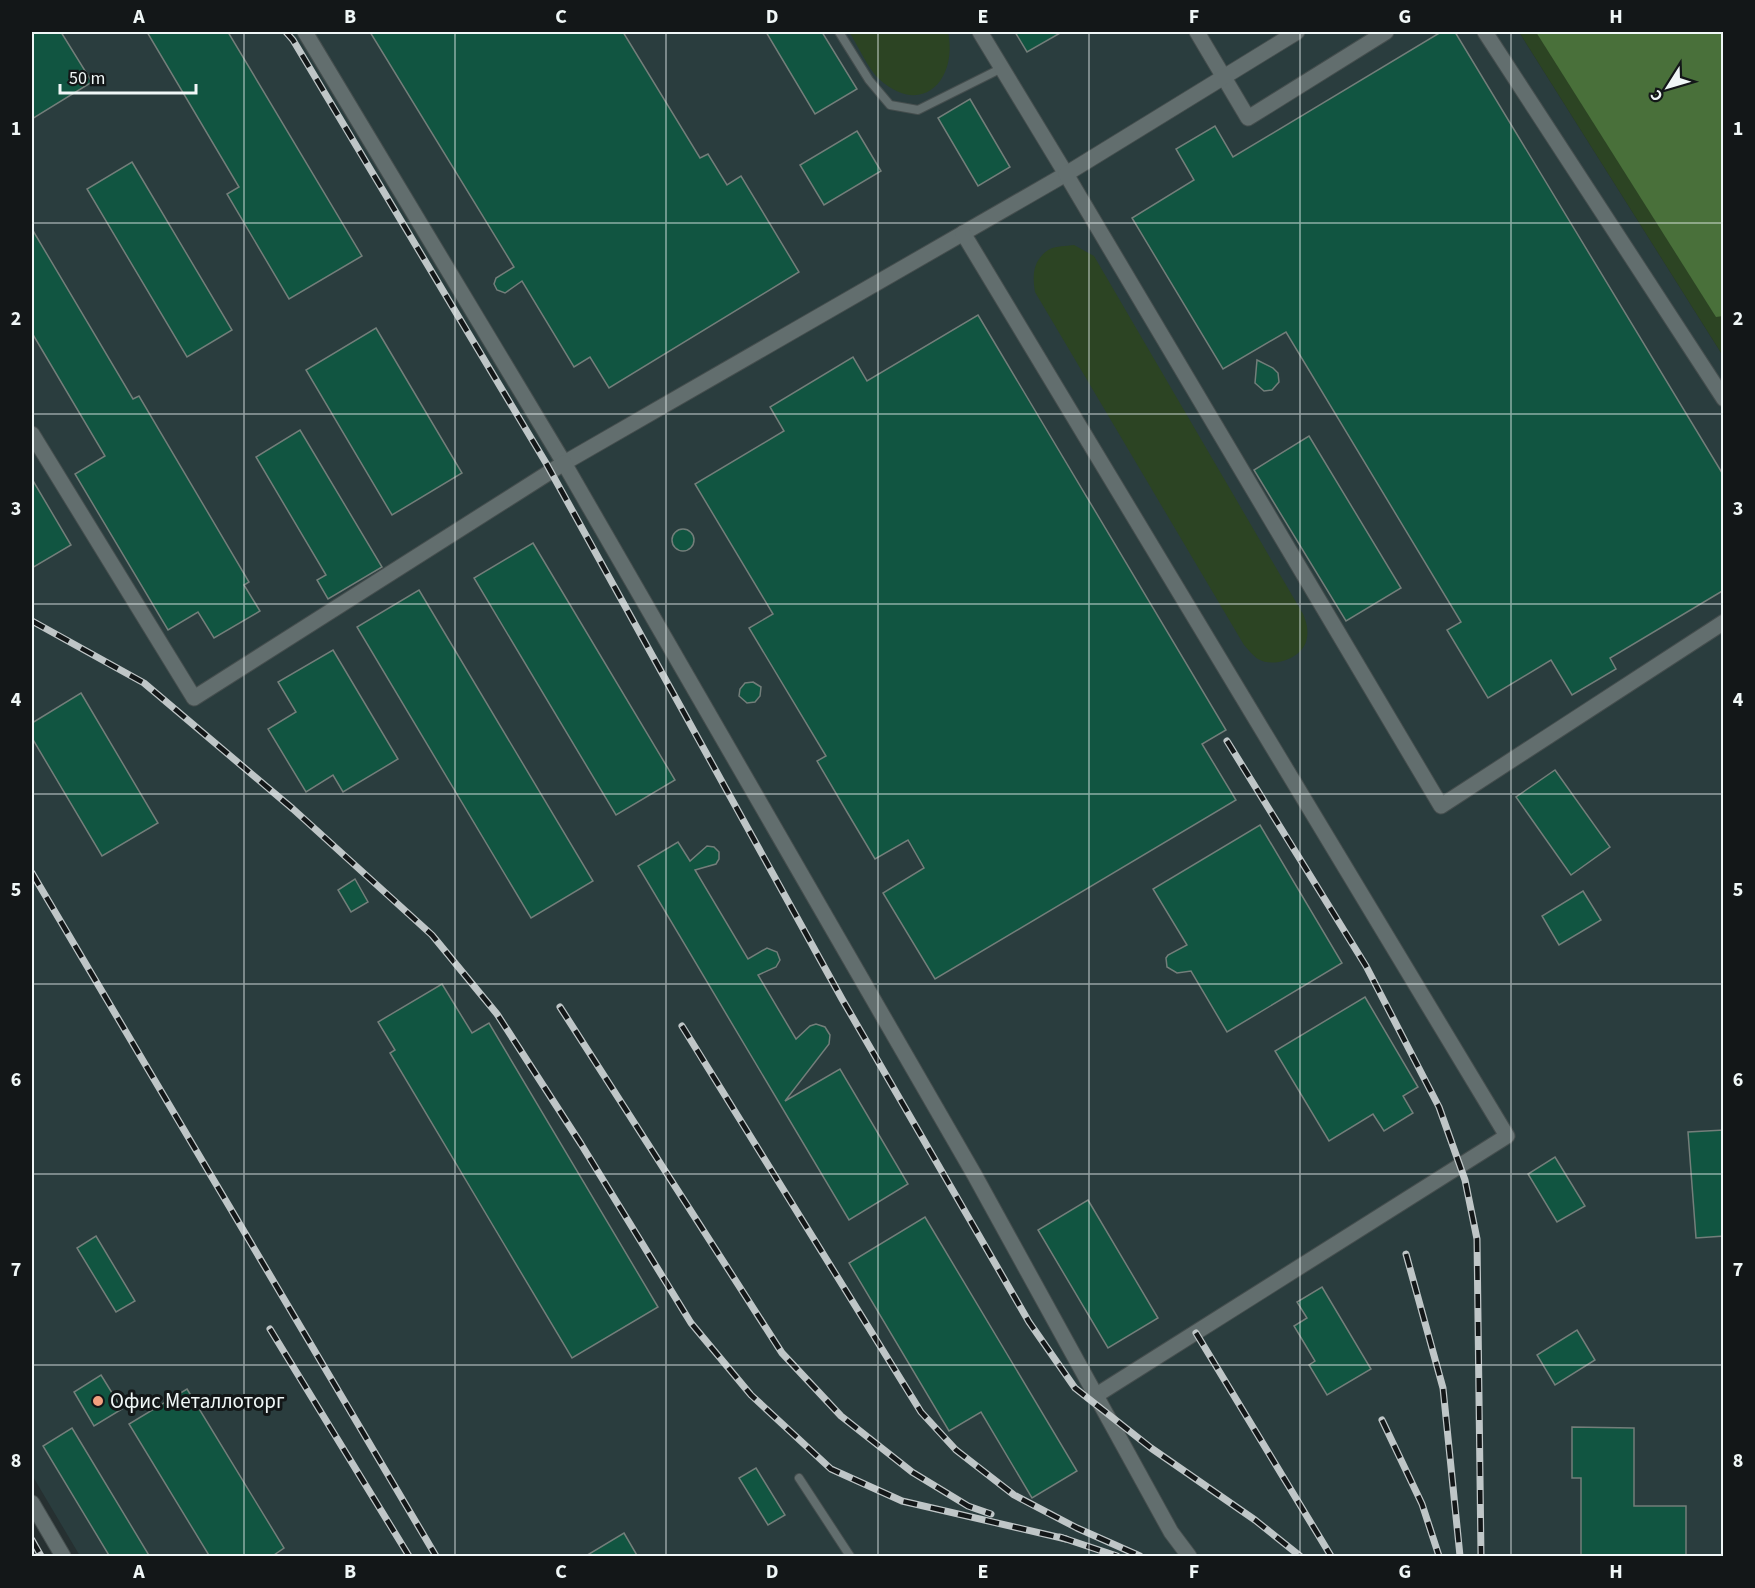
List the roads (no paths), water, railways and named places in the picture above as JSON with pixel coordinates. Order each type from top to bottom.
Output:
[{"type":"street","points":[[305,32],[564,463],[968,1164],[1171,1532],[1189,1557]]},
{"type":"street","points":[[980,32],[1441,806],[1724,622]]},
{"type":"street","points":[[1197,32],[1248,118],[1386,32]]},
{"type":"street","points":[[32,434],[194,698],[564,463],[1066,174],[1297,32]]},
{"type":"street","points":[[1485,32],[1724,399]]},
{"type":"street","points":[[963,233],[1507,1136],[1095,1396]]},
{"type":"street","points":[[32,1503],[63,1557]]},
{"type":"lane","points":[[839,32],[868,80],[890,105],[918,110],[1002,68]]},
{"type":"lane","points":[[799,1478],[850,1557]]},
{"type":"railway","points":[[286,32],[293,40],[546,463],[842,999],[1029,1322],[1075,1388],[1151,1448],[1255,1520],[1300,1556]]},
{"type":"railway","points":[[32,621],[144,683],[293,809],[432,935],[497,1014],[581,1144],[691,1323],[751,1395],[831,1469],[902,1501],[1066,1539]]},
{"type":"railway","points":[[1227,741],[1366,966],[1439,1107],[1465,1180],[1477,1239],[1481,1556]]},
{"type":"railway","points":[[32,873],[436,1556]]},
{"type":"railway","points":[[560,1007],[782,1353],[841,1416],[912,1472],[968,1506],[991,1514]]},
{"type":"railway","points":[[682,1026],[921,1412],[956,1450],[1014,1495],[1077,1528],[1140,1556]]},
{"type":"railway","points":[[1406,1254],[1443,1388],[1460,1556]]},
{"type":"railway","points":[[270,1329],[409,1556]]},
{"type":"railway","points":[[1196,1333],[1331,1556]]},
{"type":"railway","points":[[1382,1420],[1422,1504],[1439,1556]]},
{"type":"railway","points":[[1060,1537],[1117,1556]]},
{"type":"railway","points":[[32,1540],[41,1556]]},
{"type":"place","name":"Офис Металлоторг","points":[[98,1401]]}]
